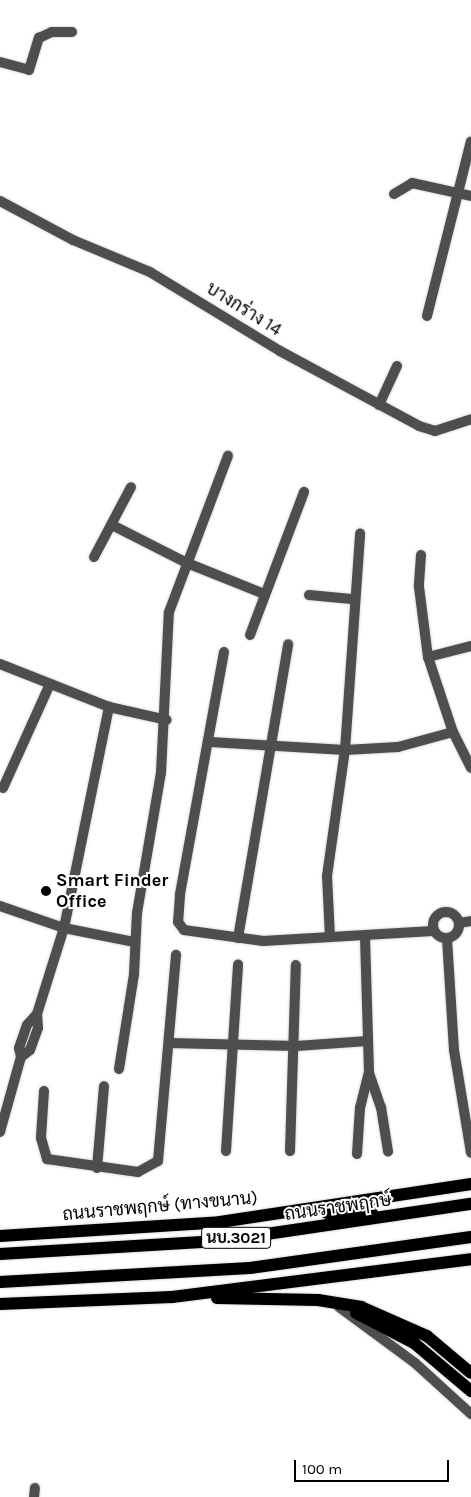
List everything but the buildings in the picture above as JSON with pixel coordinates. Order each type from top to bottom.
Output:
[{"type":"main road","name":"ถนนราชพฤกษ์ (ทางขนาน)","points":[[0,1236],[220,1222],[471,1184]]},
{"type":"main road","name":"ถนนราชพฤกษ์","points":[[0,1254],[219,1240],[471,1204]]},
{"type":"main road","points":[[286,1213],[415,1213]]},
{"type":"main road","name":"นบ.3021","points":[[0,1282],[250,1268],[471,1237]]},
{"type":"main road","points":[[172,1297],[471,1259]]},
{"type":"main road","points":[[0,1304],[172,1297],[318,1300],[361,1307],[398,1320],[427,1336],[471,1373]]},
{"type":"main road","points":[[318,1300],[339,1307],[414,1343],[471,1391]]},
{"type":"street","points":[[0,62],[29,70],[39,38],[52,32],[72,32]]},
{"type":"street","points":[[427,316],[471,141]]},
{"type":"street","points":[[394,194],[412,184],[471,196]]},
{"type":"street","name":"บางกร่าง 14","points":[[0,201],[73,240],[150,272],[379,405],[435,431],[471,419]]},
{"type":"street","points":[[379,405],[397,366]]},
{"type":"street","points":[[119,1070],[134,974],[134,942],[167,720],[165,637],[187,563],[228,456]]},
{"type":"street","points":[[94,557],[131,487]]},
{"type":"street","points":[[250,635],[304,492]]},
{"type":"street","points":[[112,525],[187,563],[264,594]]},
{"type":"street","points":[[330,936],[327,876],[345,750],[352,599],[360,534]]},
{"type":"street","points":[[422,555],[419,587],[428,657],[453,732],[471,768]]},
{"type":"street","points":[[309,595],[352,599]]},
{"type":"street","points":[[238,938],[273,748],[288,644]]},
{"type":"street","points":[[428,657],[471,646]]},
{"type":"street","points":[[224,652],[178,922],[191,934],[238,938],[365,937],[433,931],[448,939]]},
{"type":"street","points":[[0,664],[109,707],[167,720]]},
{"type":"street","points":[[2,788],[50,684]]},
{"type":"street","points":[[0,1132],[21,1057],[30,1050],[38,1014],[64,928],[109,707]]},
{"type":"street","points":[[210,742],[273,748],[345,750],[398,747],[453,732]]},
{"type":"street","points":[[0,906],[64,928],[134,942]]},
{"type":"street","points":[[433,931],[432,923],[442,912],[450,912],[459,923]]},
{"type":"street","points":[[459,923],[471,921]]},
{"type":"street","points":[[448,939],[454,936],[459,923]]},
{"type":"street","points":[[357,1154],[360,1108],[369,1073],[365,937]]},
{"type":"street","points":[[448,939],[454,1050],[470,1150]]},
{"type":"street","points":[[44,1091],[41,1138],[47,1159],[97,1168],[138,1172],[158,1161],[176,955]]},
{"type":"street","points":[[226,1151],[235,1045],[238,964]]},
{"type":"street","points":[[290,1151],[296,1046],[296,965]]},
{"type":"street","points":[[169,1043],[296,1046],[368,1041]]},
{"type":"street","points":[[369,1073],[381,1106],[388,1151]]},
{"type":"street","points":[[97,1168],[104,1086]]},
{"type":"street","points":[[339,1307],[415,1363],[471,1414]]},
{"type":"place","name":"Smart Finder Office","points":[[46,891]]}]
